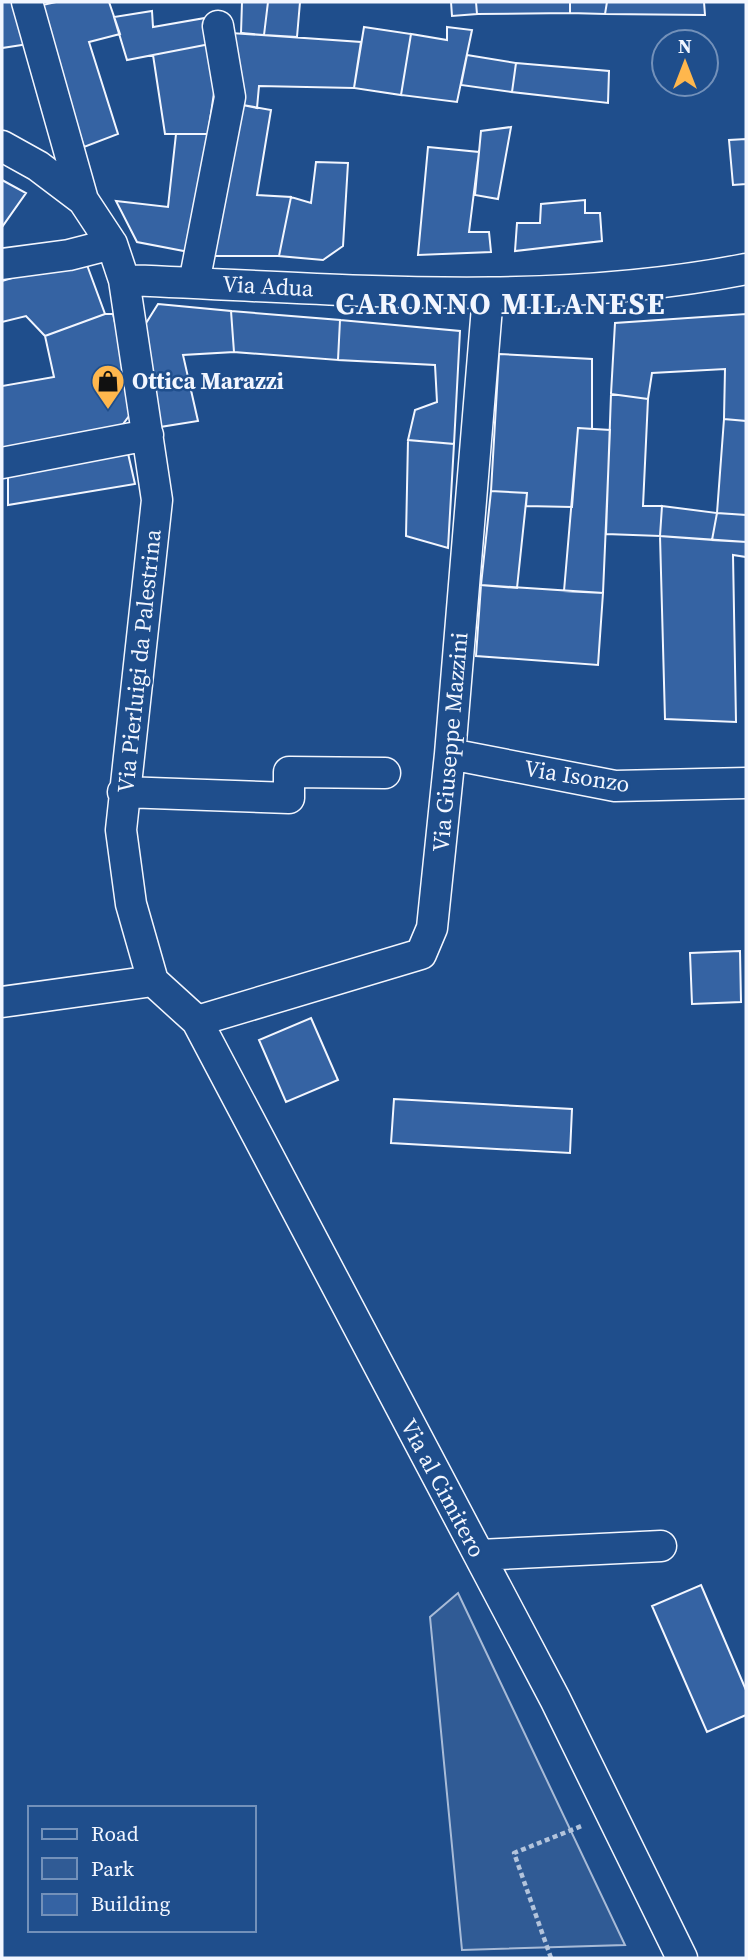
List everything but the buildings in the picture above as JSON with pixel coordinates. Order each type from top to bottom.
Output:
[{"type":"street","points":[[27,2],[83,200]]},
{"type":"street","points":[[194,283],[230,97],[218,26]]},
{"type":"street","points":[[2,146],[38,166],[83,200]]},
{"type":"street","name":"Via Pierluigi da Palestrina","points":[[83,200],[112,244],[124,280],[157,500],[123,792],[121,830],[131,904],[153,981]]},
{"type":"street","points":[[2,264],[69,255],[112,244]]},
{"type":"street","name":"Via Adua","points":[[124,280],[488,295],[684,281],[746,270]]},
{"type":"street","name":"Via Giuseppe Mazzini","points":[[197,1021],[421,954],[432,928],[450,754],[488,295]]},
{"type":"street","points":[[2,463],[148,435]]},
{"type":"street","name":"Via Isonzo","points":[[450,754],[615,786],[746,783]]},
{"type":"street","points":[[123,792],[289,798],[289,772],[385,773]]},
{"type":"street","points":[[2,1002],[153,981],[197,1021]]},
{"type":"street","name":"Via al Cimitero","points":[[197,1021],[555,1699],[682,1958]]},
{"type":"street","points":[[479,1555],[661,1546]]},
{"type":"path","points":[[551,1958],[514,1853],[588,1823]]},
{"type":"green space","points":[[458,1593],[625,1945],[462,1950],[430,1617]]},
{"type":"place","name":"Ottica Marazzi","points":[[108,411]]},
{"type":"district","name":"CARONNO MILANESE","points":[[501,304]]}]
